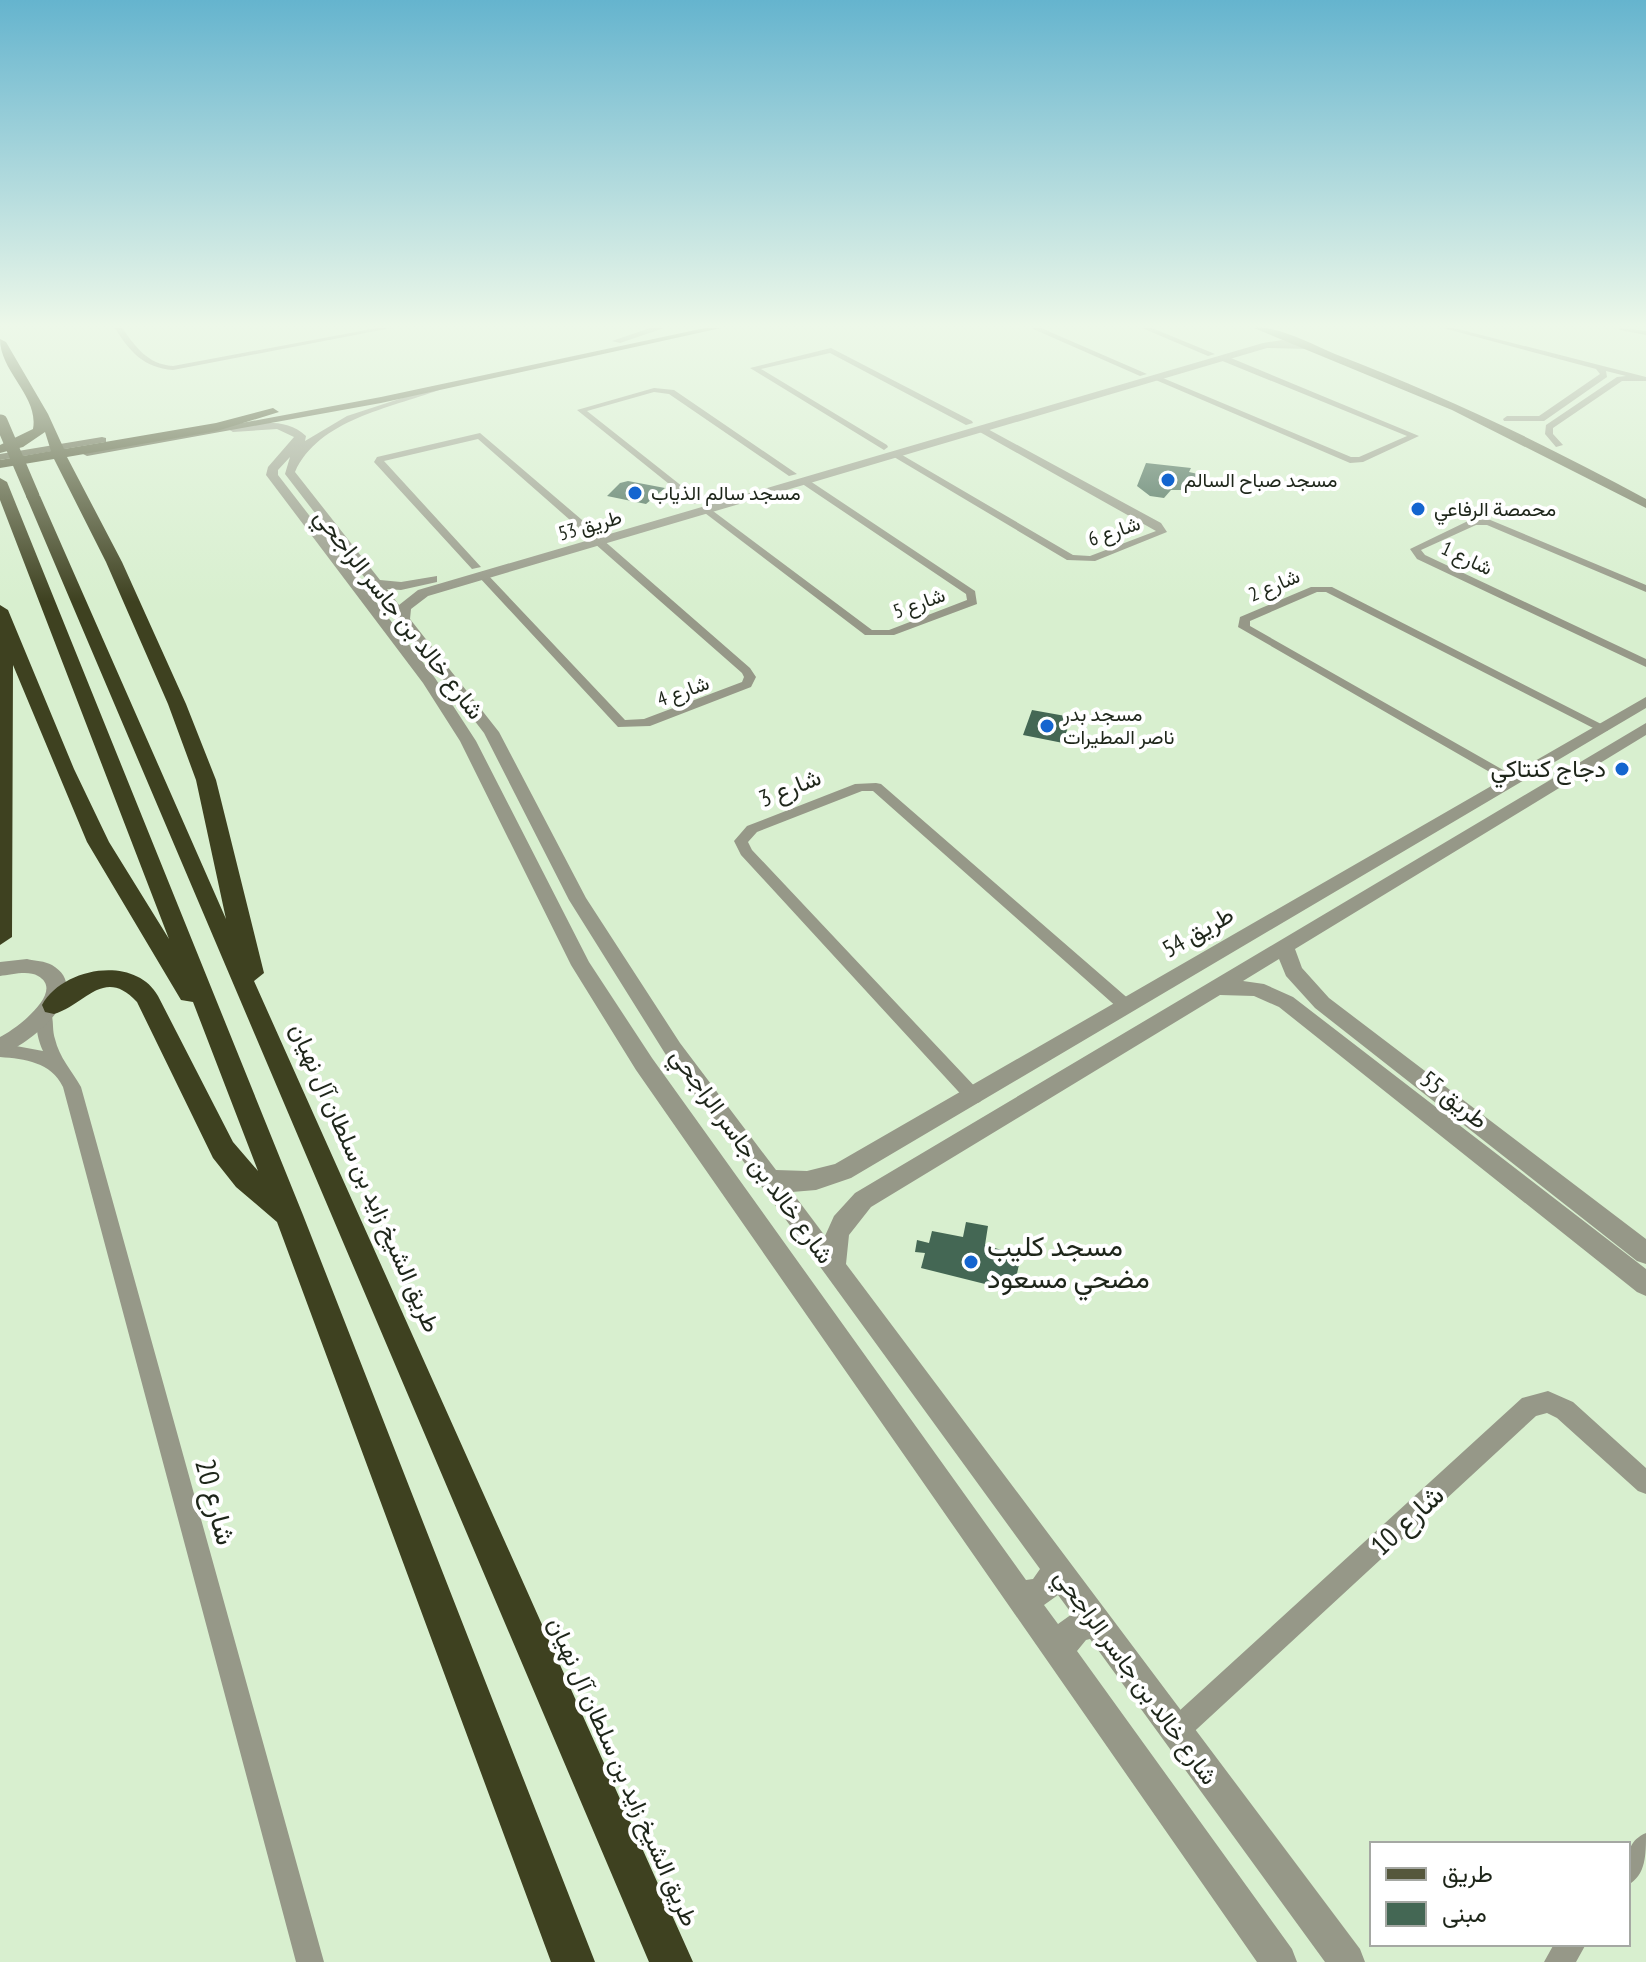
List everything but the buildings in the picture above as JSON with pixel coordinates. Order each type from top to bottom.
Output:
[{"type":"highway","name":"طريق الشيخ زايد بن سلطان آل نهيان","points":[[0,420],[10,490],[573,1962]]},
{"type":"highway","points":[[0,449],[18,444],[39,431],[40,420]]},
{"type":"highway","points":[[43,420],[53,461],[114,562],[206,780],[264,1026]]},
{"type":"highway","points":[[52,420],[79,434],[181,427]]},
{"type":"highway","points":[[0,462],[53,461],[247,420]]},
{"type":"highway","points":[[114,562],[112,529],[86,469],[103,457],[156,442]]},
{"type":"highway","points":[[10,490],[53,461]]},
{"type":"highway","name":"طريق الشيخ زايد بن سلطان آل نهيان","points":[[10,490],[157,787],[671,1962]]},
{"type":"highway","points":[[3,616],[64,769],[98,842],[222,1044]]},
{"type":"highway","points":[[0,937],[3,616]]},
{"type":"highway","points":[[49,1011],[75,989],[97,981],[121,978],[136,983],[146,996],[223,1150],[246,1178],[289,1215]]},
{"type":"main road","points":[[53,461],[181,427],[227,420]]},
{"type":"main road","points":[[53,461],[280,420]]},
{"type":"main road","points":[[1488,420],[1646,504]]},
{"type":"main road","points":[[1508,420],[1643,491]]},
{"type":"main road","points":[[1598,477],[1615,475]]},
{"type":"main road","points":[[1624,492],[1643,491]]},
{"type":"street","points":[[233,429],[277,426],[294,430],[347,420]]},
{"type":"street","name":"شارع خالد بن جاسر الراجحي","points":[[349,420],[327,431],[291,464],[289,472],[301,501],[430,681],[468,741],[551,910],[581,965],[644,1064],[1279,1962]]},
{"type":"street","points":[[593,420],[702,506]]},
{"type":"street","points":[[712,420],[792,474]]},
{"type":"street","points":[[838,420],[889,451]]},
{"type":"street","points":[[963,420],[975,426]]},
{"type":"street","name":"طريق 53","points":[[377,584],[434,584],[702,506],[792,474],[889,451],[997,420]]},
{"type":"street","points":[[1253,420],[1350,460],[1360,460],[1415,436],[1374,420]]},
{"type":"street","points":[[1540,420],[1536,424],[1549,428]]},
{"type":"street","points":[[1549,428],[1560,420]]},
{"type":"street","name":"شارع 6","points":[[889,451],[1071,558],[1091,559],[1162,532],[1157,525],[975,426]]},
{"type":"street","points":[[1549,428],[1549,434],[1559,445]]},
{"type":"street","name":"شارع خالد بن جاسر الراجحي","points":[[294,430],[299,441],[272,469],[377,584],[491,732],[578,900],[615,963],[834,1269],[1347,1962]]},
{"type":"street","name":"شارع 4","points":[[480,436],[750,677],[747,684],[646,723],[622,724],[479,571],[379,462],[380,459],[480,436]]},
{"type":"street","name":"طريق 53","points":[[740,494],[771,491],[889,451]]},
{"type":"street","name":"شارع 5","points":[[702,506],[869,633],[890,633],[973,602],[971,593],[804,481]]},
{"type":"street","points":[[758,484],[758,490],[771,491]]},
{"type":"street","name":"شارع 1","points":[[1646,589],[1488,522],[1474,522],[1415,549],[1421,557],[1646,663]]},
{"type":"street","name":"طريق 53","points":[[404,618],[404,608],[434,584]]},
{"type":"street","name":"شارع 2","points":[[1512,779],[1244,627],[1244,619],[1315,589],[1328,589],[1603,728]]},
{"type":"street","name":"طريق 54","points":[[769,1179],[789,1184],[809,1182],[864,1159],[1646,702]]},
{"type":"street","points":[[834,1269],[833,1242],[840,1225],[863,1200],[1646,728]]},
{"type":"street","points":[[468,741],[482,742],[491,732]]},
{"type":"street","points":[[1568,747],[1579,758],[1593,760]]},
{"type":"street","points":[[1547,760],[1567,765],[1571,773]]},
{"type":"street","name":"شارع 3","points":[[974,1097],[746,852],[741,841],[752,829],[860,787],[876,787],[887,792],[1125,1005]]},
{"type":"street","points":[[551,910],[569,909],[578,900]]},
{"type":"street","name":"طريق 55","points":[[1284,946],[1293,971],[1322,1003],[1646,1253]]},
{"type":"street","points":[[581,965],[583,958],[597,952],[615,963]]},
{"type":"street","points":[[0,969],[26,967],[48,974],[57,990],[49,1011],[26,1034],[0,1049]]},
{"type":"street","name":"طريق 55","points":[[1217,987],[1257,989],[1301,1013],[1646,1284]]},
{"type":"street","points":[[1301,1013],[1303,1004],[1322,1003]]},
{"type":"street","name":"شارع 20","points":[[49,1011],[46,1039],[56,1063],[68,1076],[78,1106],[310,1962]]},
{"type":"street","points":[[0,1049],[30,1054],[56,1063]]},
{"type":"street","points":[[864,1159],[860,1167],[866,1181],[883,1187]]},
{"type":"street","name":"شارع 10","points":[[1176,1731],[1530,1406],[1548,1402],[1565,1410],[1646,1483]]},
{"type":"street","points":[[1018,1594],[1039,1593],[1047,1587],[1055,1567]]},
{"type":"street","points":[[1061,1654],[1069,1633],[1086,1624],[1097,1624]]},
{"type":"street","points":[[1630,1868],[1646,1847]]},
{"type":"street","points":[[1558,1962],[1570,1946]]},
{"type":"place","name":"مسجد صباح السالم","points":[[1168,480]]},
{"type":"place","name":"مسجد سالم الذياب","points":[[635,493]]},
{"type":"place","name":"محمصة الرفاعي","points":[[1418,509]]},
{"type":"place","name":"مسجد بدر ناصر المطيرات","points":[[1047,726]]},
{"type":"place","name":"دجاج كنتاكي","points":[[1622,769]]},
{"type":"place","name":"مسجد كليب مضحي مسعود","points":[[971,1262]]}]
